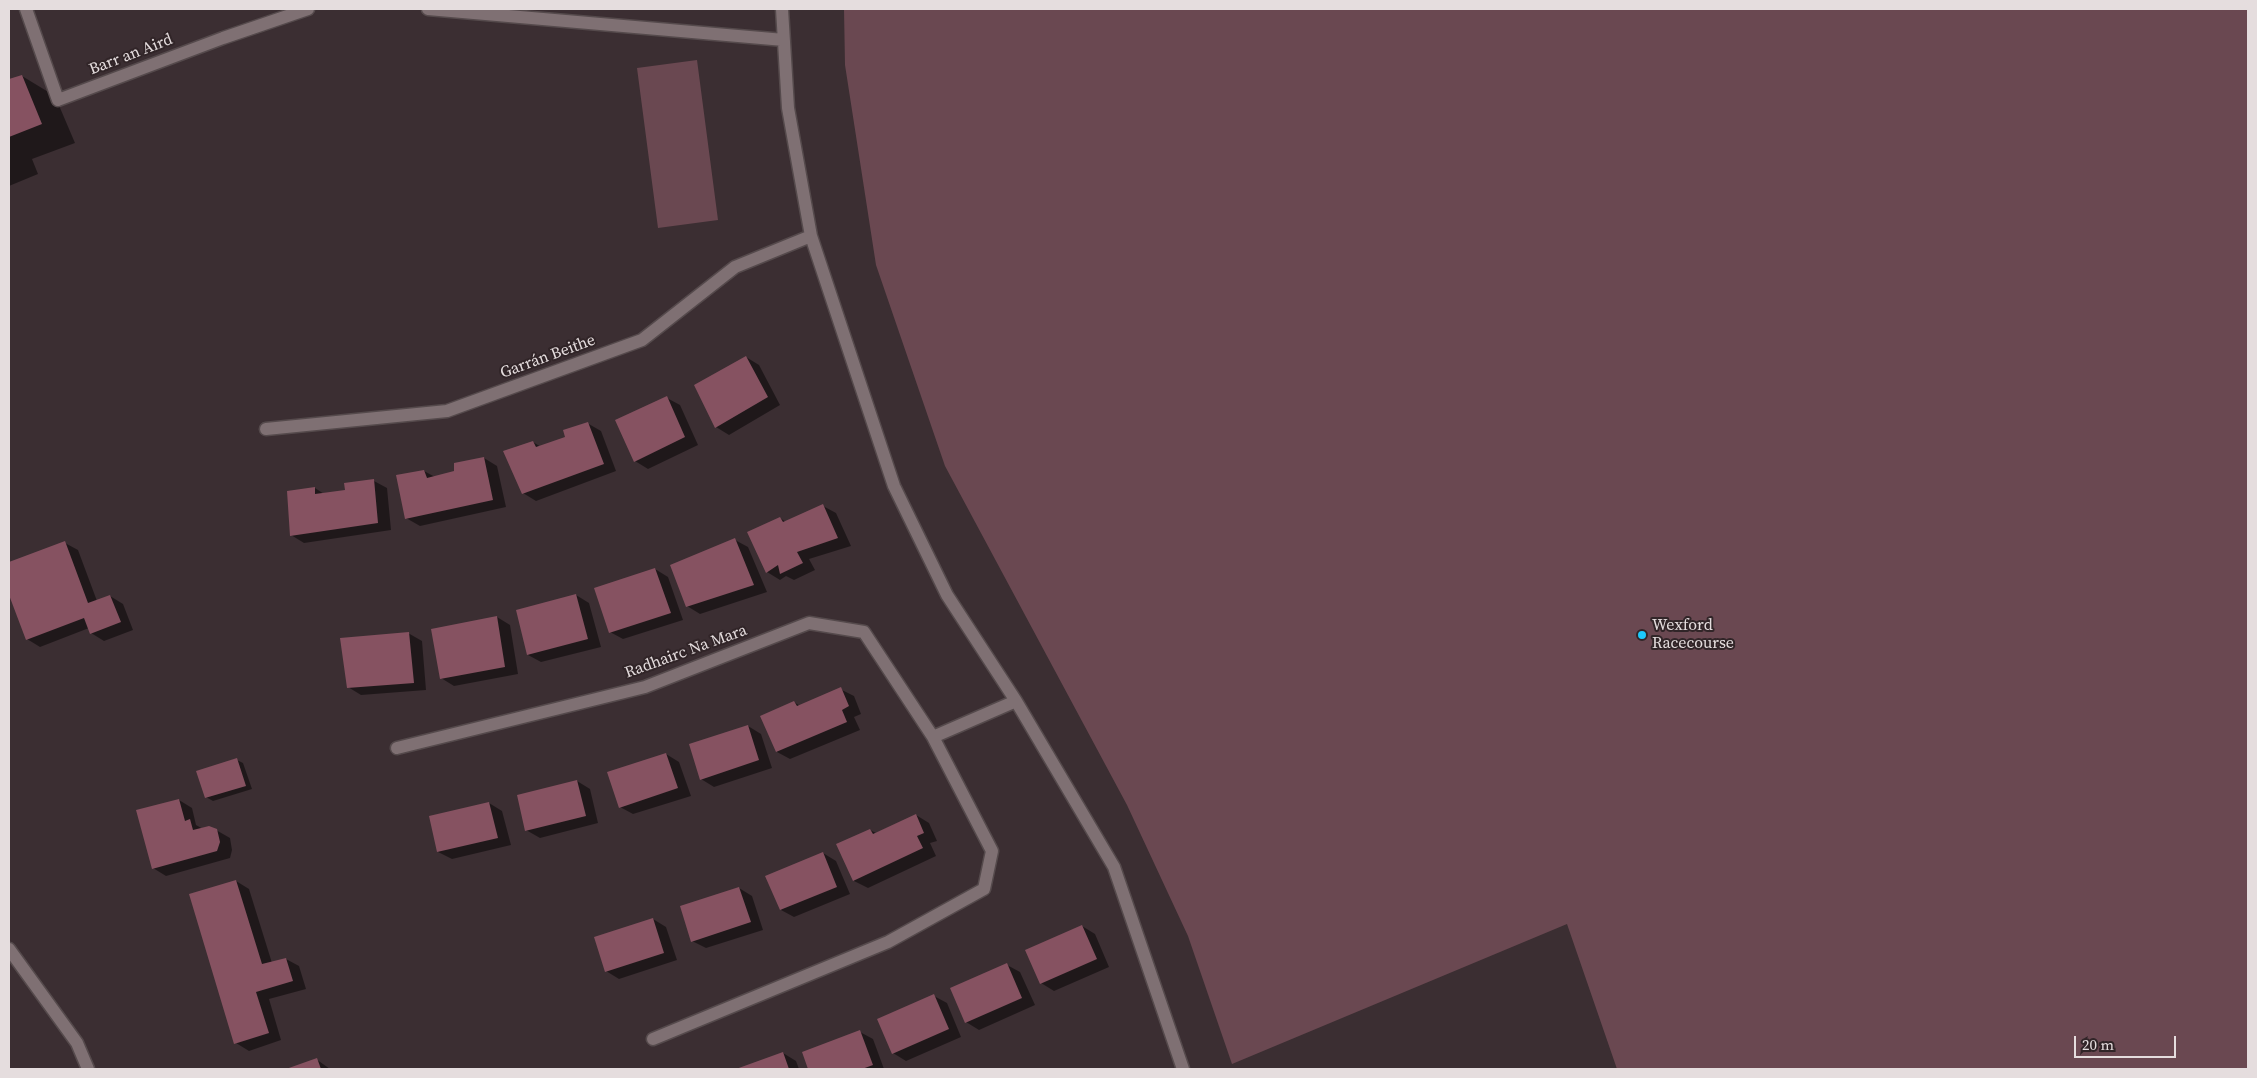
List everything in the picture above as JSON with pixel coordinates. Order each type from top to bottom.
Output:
[{"type":"street","name":"Barr an Aird","points":[[26,9],[58,100],[223,38],[308,9]]},
{"type":"street","points":[[428,9],[784,40]]},
{"type":"street","points":[[782,9],[788,108],[811,236],[894,486],[947,595],[1016,701],[1114,867],[1183,1069]]},
{"type":"street","name":"Garrán Beithe","points":[[266,429],[447,410],[642,340],[735,267],[811,236]]},
{"type":"street","name":"Radhairc Na Mara","points":[[397,748],[645,687],[808,623],[864,632],[933,737],[992,851],[984,889],[888,942],[653,1039]]},
{"type":"street","points":[[933,737],[1016,701]]},
{"type":"street","points":[[9,949],[77,1043],[88,1069]]},
{"type":"shaded area","name":"Wexford Racecourse","points":[[844,9],[2248,9],[2248,1069],[1617,1069],[1567,924],[1232,1064],[1188,936],[1127,805],[945,466],[876,265],[845,65]]},
{"type":"shaded area","points":[[697,60],[718,220],[658,228],[637,68]]},
{"type":"building","points":[[22,75],[42,124],[9,137],[9,79]]},
{"type":"building","points":[[746,356],[768,397],[715,428],[694,385]]},
{"type":"building","points":[[667,396],[685,437],[634,462],[615,420]]},
{"type":"building","points":[[588,422],[604,464],[522,494],[503,451],[533,441],[536,447],[565,437],[563,430]]},
{"type":"building","points":[[484,457],[493,500],[405,519],[396,475],[424,470],[427,478],[454,471],[454,463]]},
{"type":"building","points":[[374,479],[378,523],[290,536],[287,491],[315,487],[315,494],[345,490],[344,483]]},
{"type":"building","points":[[823,504],[838,538],[797,552],[803,563],[780,574],[778,565],[766,573],[747,532],[780,517],[783,522]]},
{"type":"building","points":[[735,538],[754,585],[686,607],[670,565]]},
{"type":"building","points":[[65,541],[88,603],[110,595],[121,622],[90,634],[84,618],[26,640],[9,595],[9,562]]},
{"type":"building","points":[[655,568],[671,613],[609,633],[594,588]]},
{"type":"building","points":[[576,594],[588,639],[527,655],[516,610]]},
{"type":"building","points":[[497,616],[505,667],[440,679],[431,629]]},
{"type":"building","points":[[409,632],[414,683],[347,688],[340,638]]},
{"type":"building","points":[[841,687],[849,706],[842,710],[847,722],[776,752],[760,716],[794,701],[797,706]]},
{"type":"building","points":[[748,725],[759,760],[700,780],[689,744]]},
{"type":"building","points":[[666,753],[678,788],[619,808],[607,772]]},
{"type":"building","points":[[237,758],[246,786],[205,798],[196,771]]},
{"type":"building","points":[[577,780],[586,816],[525,831],[517,795]]},
{"type":"building","points":[[179,799],[185,821],[190,819],[193,830],[209,826],[217,829],[220,842],[217,851],[152,869],[136,810]]},
{"type":"building","points":[[489,802],[498,838],[437,852],[429,816]]},
{"type":"building","points":[[916,814],[924,833],[917,836],[923,848],[853,881],[836,844],[870,829],[873,834]]},
{"type":"building","points":[[823,852],[837,887],[780,910],[765,876]]},
{"type":"building","points":[[236,880],[262,964],[286,958],[293,981],[256,992],[269,1033],[234,1044],[189,894]]},
{"type":"building","points":[[739,887],[751,922],[691,942],[680,906]]},
{"type":"building","points":[[653,918],[664,953],[605,972],[594,937]]},
{"type":"building","points":[[1082,925],[1097,959],[1040,984],[1025,950]]},
{"type":"building","points":[[1007,963],[1022,998],[965,1023],[950,988]]},
{"type":"building","points":[[934,994],[949,1029],[892,1054],[877,1019]]},
{"type":"building","points":[[860,1030],[873,1065],[862,1069],[808,1069],[802,1052]]},
{"type":"building","points":[[783,1052],[789,1069],[736,1069]]},
{"type":"building","points":[[317,1058],[321,1069],[286,1069]]},
{"type":"place","name":"Wexford Racecourse","points":[[1642,635]]}]
